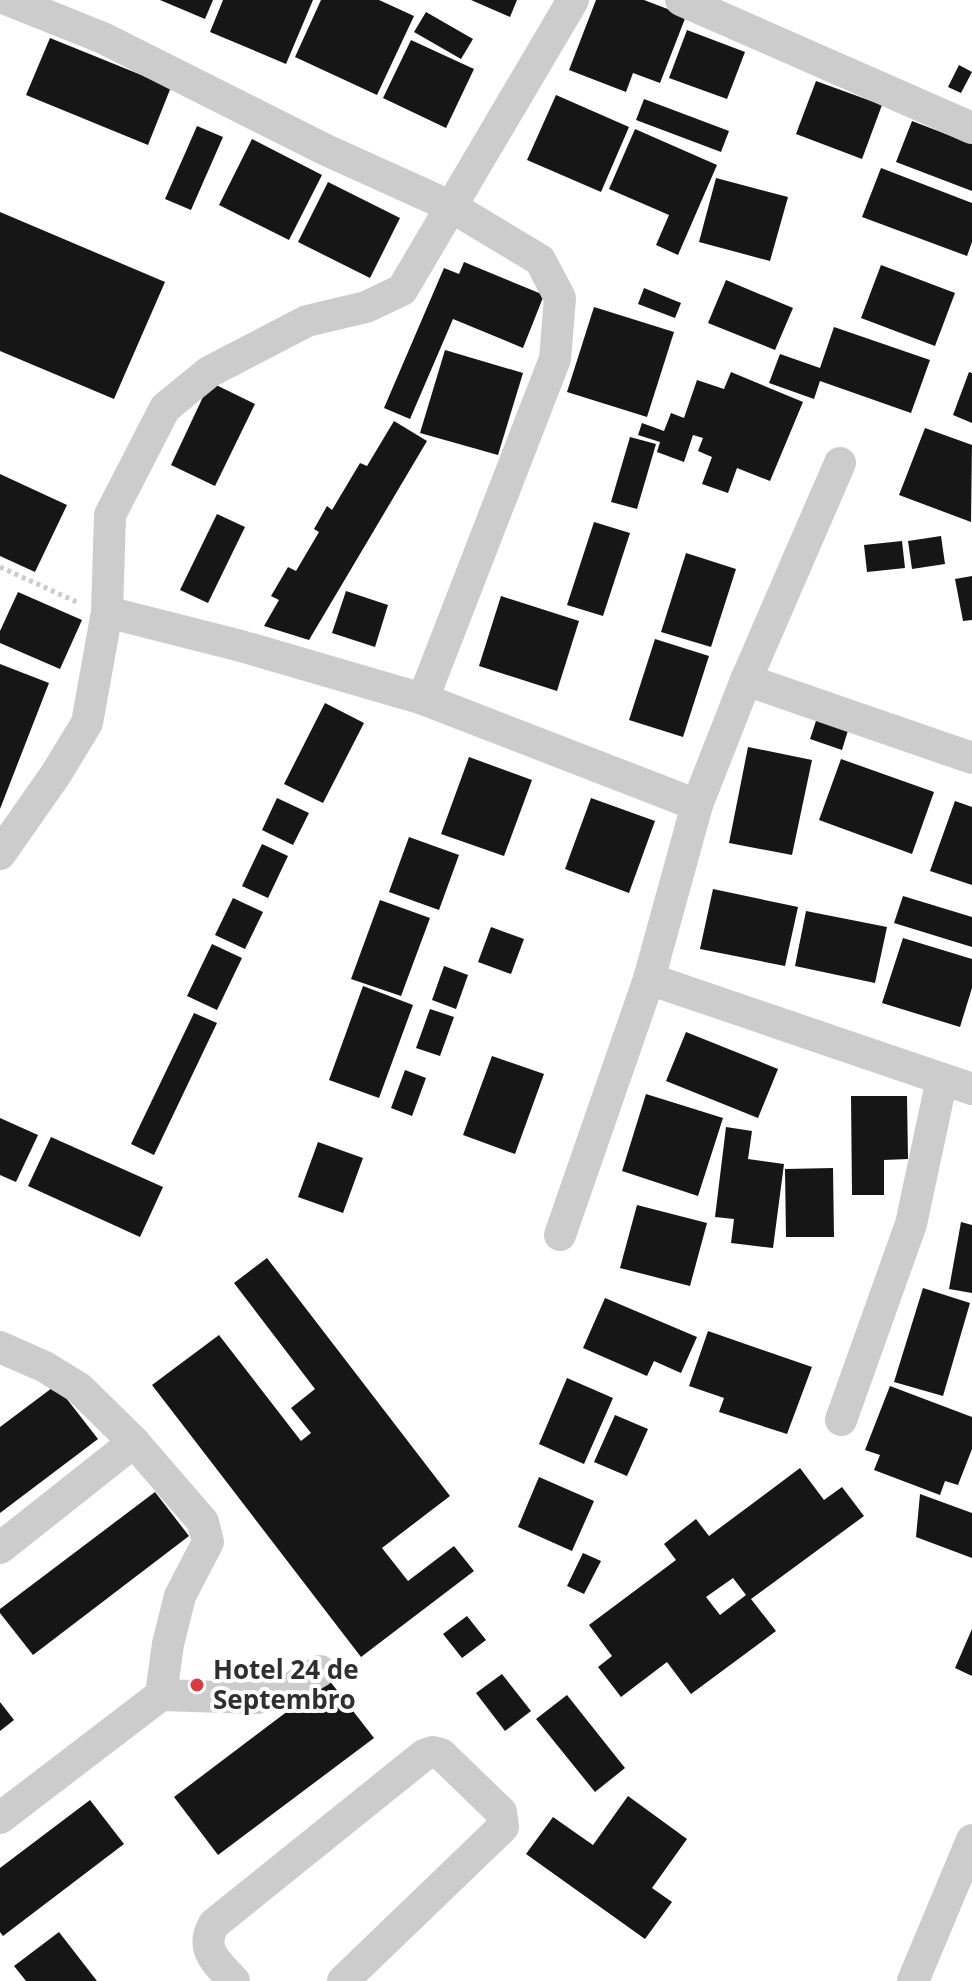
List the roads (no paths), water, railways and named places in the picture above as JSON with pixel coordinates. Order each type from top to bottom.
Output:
[{"type":"street","points":[[8,0],[103,38],[326,150],[450,206],[540,260],[560,298],[555,359],[423,699]]},
{"type":"street","points":[[0,854],[87,723],[107,612],[110,515],[165,408],[209,372],[307,321],[366,307],[402,290],[573,0]]},
{"type":"street","points":[[681,0],[972,128]]},
{"type":"street","points":[[560,1235],[649,979],[697,805],[746,680],[840,463]]},
{"type":"street","points":[[107,612],[241,646],[423,699],[697,805]]},
{"type":"street","points":[[746,680],[972,758]]},
{"type":"street","points":[[649,979],[957,1084],[841,1420]]},
{"type":"street","points":[[0,1347],[45,1367],[79,1388],[134,1442],[203,1522],[208,1542],[180,1596],[168,1644],[161,1695]]},
{"type":"street","points":[[0,1548],[134,1442]]},
{"type":"street","points":[[0,1818],[161,1695],[258,1698],[291,1688],[320,1671]]},
{"type":"street","points":[[234,1981],[210,1952],[208,1935],[214,1924],[424,1755],[433,1752],[441,1754],[501,1812],[503,1827],[343,1981]]},
{"type":"street","points":[[913,1981],[972,1840]]},
{"type":"place","name":"Hotel 24 de Septembro","points":[[197,1685]]}]
